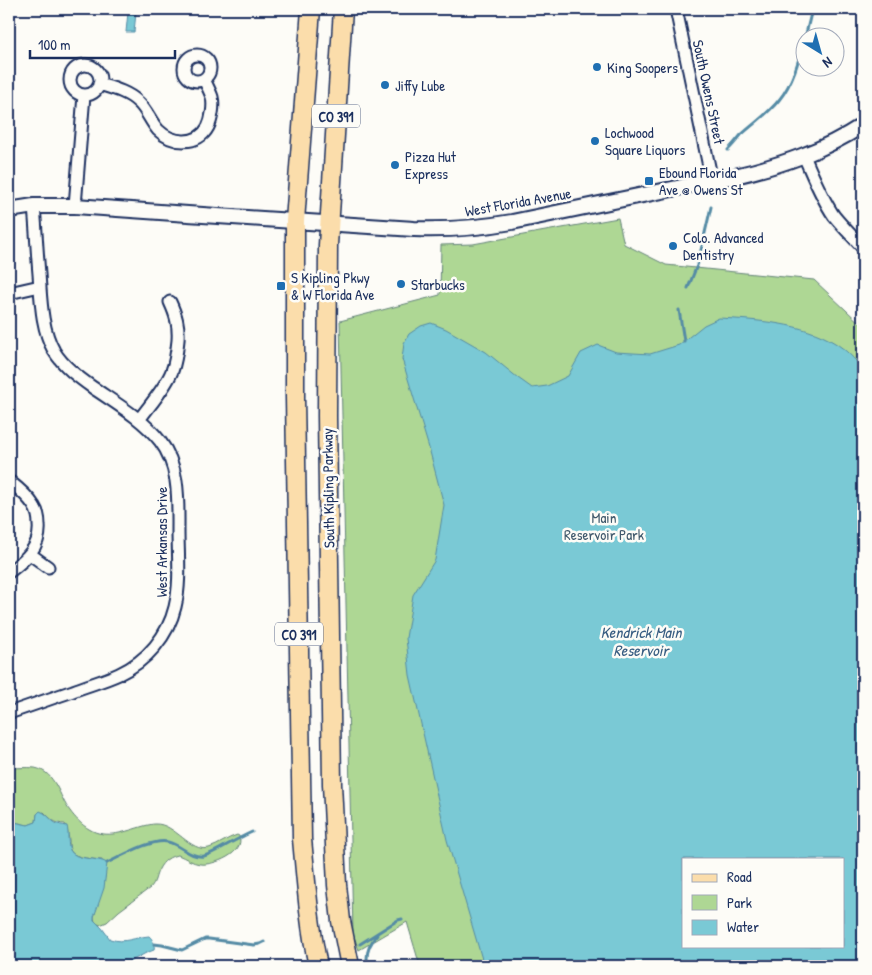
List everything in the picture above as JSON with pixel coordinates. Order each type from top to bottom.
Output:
[{"type":"main road","name":"South Kipling Parkway","points":[[311,9],[295,221],[295,357],[302,838],[311,932],[318,966]]},
{"type":"main road","name":"South Kipling Parkway","points":[[343,9],[329,224],[327,416],[332,784],[337,885],[341,921],[350,966]]},
{"type":"street","name":"South Owens Street","points":[[676,9],[712,181]]},
{"type":"street","points":[[88,66],[98,72],[100,78],[95,91],[84,95],[78,93],[70,82],[72,72],[76,68],[88,66]]},
{"type":"street","points":[[99,84],[132,97],[165,135],[187,141],[196,140],[202,136],[210,121],[212,96],[204,79]]},
{"type":"street","points":[[75,206],[84,95]]},
{"type":"street","name":"West Florida Avenue","points":[[9,210],[34,206],[75,206],[421,229],[482,227],[759,170],[804,156],[839,140],[863,125]]},
{"type":"street","points":[[804,156],[822,195],[834,215],[863,248]]},
{"type":"street","name":"West Arkansas Drive","points":[[9,713],[113,677],[140,661],[154,648],[171,620],[177,594],[178,574],[178,491],[170,457],[155,434],[139,420],[82,380],[60,360],[54,350],[46,332],[43,316],[34,206]]},
{"type":"street","points":[[9,293],[40,286]]},
{"type":"street","points":[[139,420],[172,372],[177,355],[178,324],[170,302]]},
{"type":"street","points":[[9,481],[35,506],[38,513],[40,530],[35,547],[30,554],[9,572]]},
{"type":"street","points":[[30,554],[48,567]]},
{"type":"green space","name":"Kendrick Main Reservoir","points":[[618,218],[624,244],[666,265],[814,280],[863,326],[863,966],[420,966],[407,922],[359,950],[353,934],[340,321],[440,295],[441,245],[473,244]]},
{"type":"green space","points":[[9,768],[35,768],[48,774],[74,816],[89,829],[96,832],[116,834],[155,824],[169,828],[195,846],[202,848],[213,847],[237,835],[240,842],[238,848],[227,857],[213,863],[192,862],[178,855],[170,858],[161,866],[150,888],[107,922],[100,925],[95,922],[94,917],[105,877],[102,860],[73,854],[70,849],[65,824],[56,822],[44,812],[37,814],[36,822],[28,825],[9,821]]},
{"type":"water","points":[[128,12],[136,13],[134,32],[126,32]]},
{"type":"water","name":"Kendrick Main Reservoir","points":[[719,318],[779,324],[823,336],[850,354],[863,369],[863,966],[484,966],[447,840],[410,675],[406,638],[413,595],[435,560],[444,505],[402,359],[404,343],[409,334],[421,326],[431,323],[446,329],[486,352],[532,388],[547,386],[568,376],[581,353],[598,345],[616,352],[650,354],[679,345],[704,325]]},
{"type":"water","points":[[40,811],[56,823],[67,826],[69,847],[73,853],[77,856],[107,863],[104,888],[94,920],[110,939],[125,941],[149,936],[152,939],[154,950],[118,965],[9,966],[9,821],[28,825],[36,822],[37,814]]},
{"type":"waterway","points":[[807,28],[812,9]]},
{"type":"waterway","points":[[728,150],[741,135],[779,100],[794,73]]},
{"type":"waterway","points":[[688,288],[698,263],[711,207]]},
{"type":"waterway","points":[[679,310],[684,341]]},
{"type":"waterway","points":[[107,863],[138,848],[162,841],[173,844],[194,855],[204,856],[252,832]]},
{"type":"waterway","points":[[360,944],[402,919]]},
{"type":"waterway","points":[[368,966],[368,949],[377,935]]},
{"type":"waterway","points":[[154,944],[182,950],[205,939],[254,945],[264,942]]},
{"type":"place","name":"King Soopers","points":[[597,67]]},
{"type":"place","name":"Jiffy Lube","points":[[385,85]]},
{"type":"place","name":"Lochwood Square Liquors","points":[[595,141]]},
{"type":"place","name":"Pizza Hut Express","points":[[395,165]]},
{"type":"place","name":"Ebound Florida Ave @ Owens St","points":[[649,181]]},
{"type":"place","name":"Colo. Advanced Dentistry","points":[[673,246]]},
{"type":"place","name":"Starbucks","points":[[401,284]]},
{"type":"place","name":"S Kipling Pkwy & W Florida Ave","points":[[281,286]]},
{"type":"park label","name":"Main Reservoir Park","points":[[604,526]]}]
